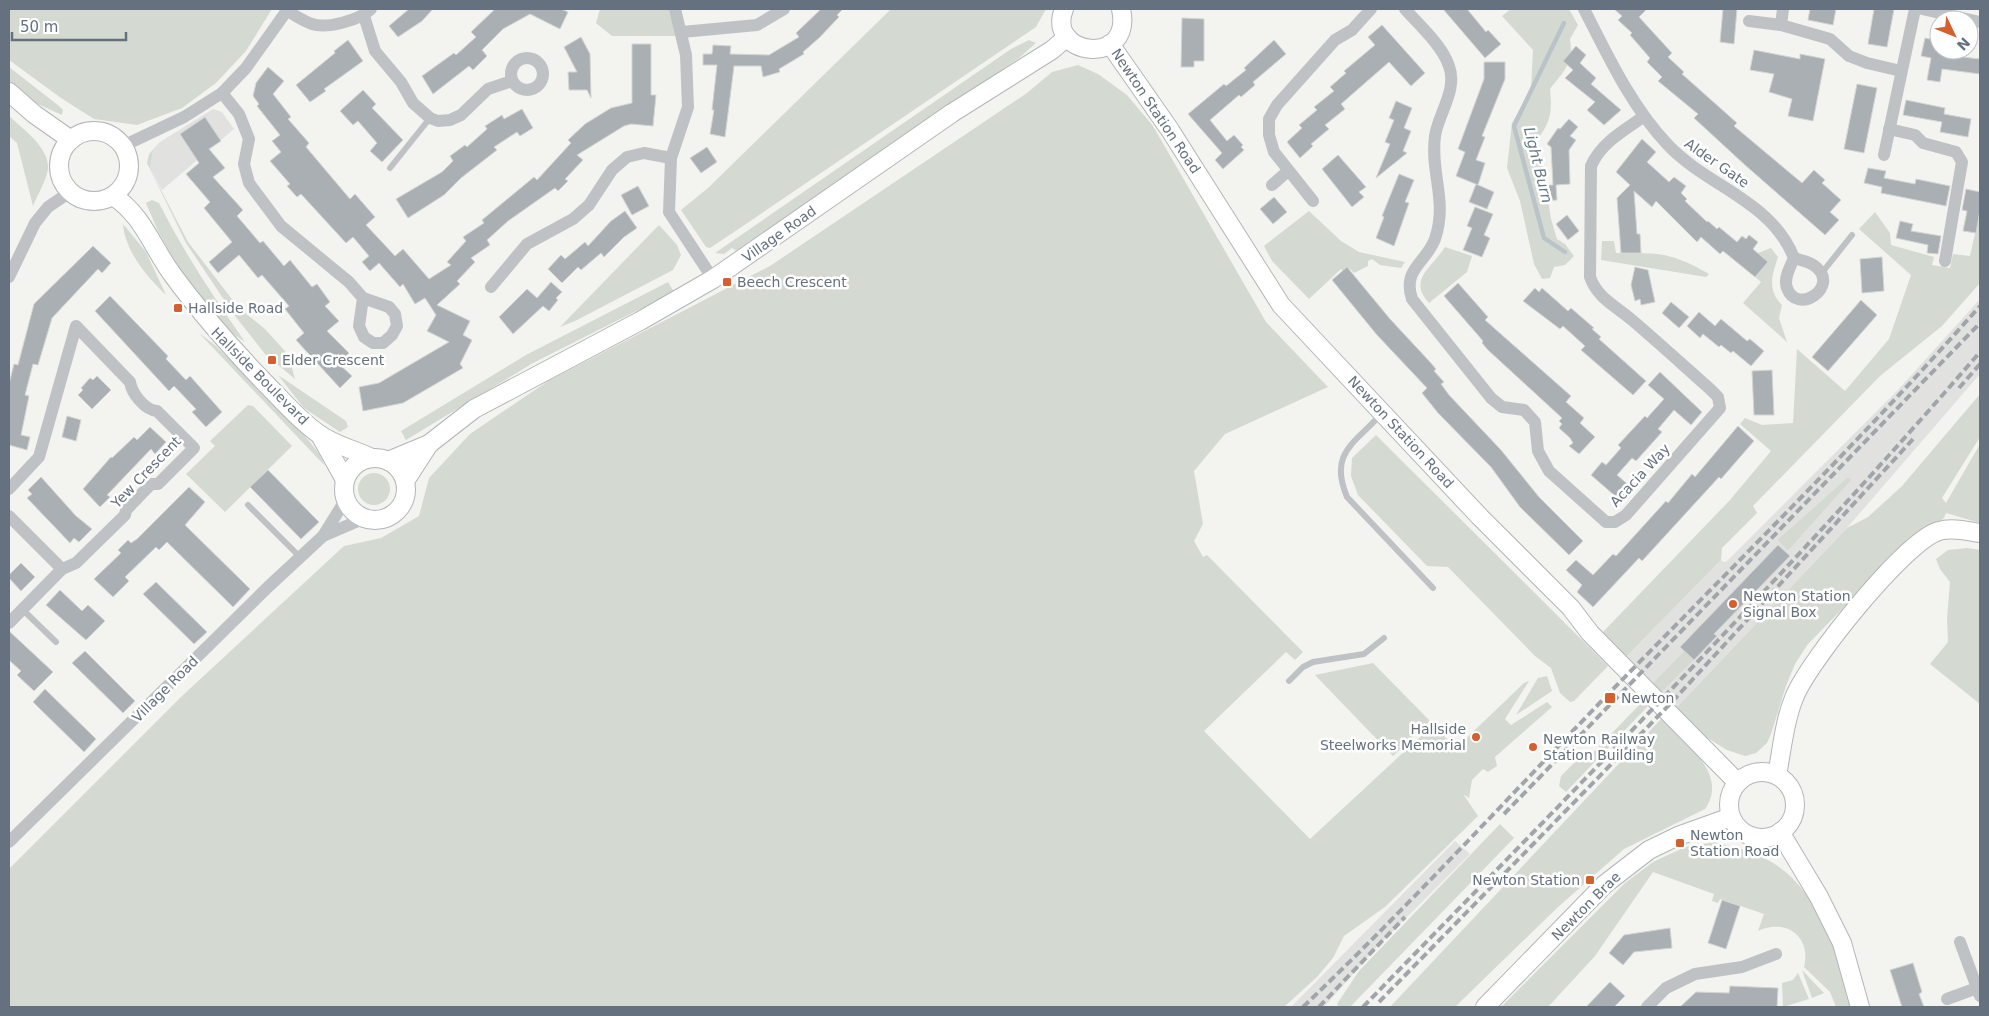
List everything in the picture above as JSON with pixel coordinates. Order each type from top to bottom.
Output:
[{"type":"street","points":[[675,9],[686,55],[688,107],[671,158],[669,212],[713,279]]},
{"type":"street","points":[[682,32],[757,25],[779,14],[784,9]]},
{"type":"street","points":[[1064,9],[1061,21],[1067,37],[1074,44],[1092,50],[1110,44],[1122,28],[1121,9]]},
{"type":"street","points":[[1313,201],[1288,172],[1274,152],[1268,135],[1269,119],[1276,105],[1335,40],[1352,30],[1371,9]]},
{"type":"street","name":"Acacia Way","points":[[1405,9],[1442,53],[1450,66],[1452,80],[1435,135],[1434,155],[1441,208],[1439,224],[1428,252],[1418,262],[1411,277],[1409,289],[1412,300],[1491,398],[1502,407],[1524,410],[1535,422],[1538,451],[1549,471],[1606,522],[1615,522],[1626,515],[1710,422],[1720,408],[1718,397],[1631,319],[1605,300],[1594,288],[1590,277],[1591,166],[1596,155],[1604,145],[1643,117]]},
{"type":"street","name":"Alder Gate","points":[[1584,9],[1643,117],[1686,162],[1755,207],[1776,226],[1786,238],[1794,258]]},
{"type":"street","points":[[1781,25],[1783,9]]},
{"type":"street","points":[[1884,155],[1915,9]]},
{"type":"street","points":[[1922,9],[1980,22]]},
{"type":"street","points":[[123,146],[184,117],[222,93],[246,68],[287,10],[313,25],[344,22],[368,12],[375,51],[401,82],[413,102],[430,118],[438,121],[450,120],[461,115],[488,89],[512,81]]},
{"type":"street","points":[[1749,21],[1781,25],[1830,39],[1849,56],[1867,63],[1901,71]]},
{"type":"street","name":"Village Road","points":[[405,480],[429,444],[474,409],[640,321],[713,279],[952,114],[1052,50],[1067,37]]},
{"type":"street","name":"Newton Station Road","points":[[1110,44],[1170,130],[1282,305],[1480,517],[1571,608],[1590,633],[1737,782]]},
{"type":"street","points":[[9,92],[34,114],[71,140]]},
{"type":"street","points":[[222,93],[239,114],[248,139],[244,164],[249,184],[282,226],[349,282],[363,298]]},
{"type":"street","points":[[1889,129],[1915,135],[1923,143],[1956,152],[1962,162],[1945,261]]},
{"type":"street","points":[[89,132],[99,132],[108,134],[123,146],[129,159],[129,170],[121,189],[113,196],[103,200],[91,201],[80,198],[70,192],[63,182],[60,166],[64,149],[71,140],[89,132]]},
{"type":"street","points":[[491,287],[527,244],[574,218],[589,205],[612,170],[627,157],[644,153],[671,158]]},
{"type":"street","points":[[1272,185],[1288,172]]},
{"type":"street","points":[[9,277],[34,223],[48,207],[70,192]]},
{"type":"street","name":"Hallside Boulevard","points":[[113,196],[126,204],[140,222],[168,269],[220,337],[289,408],[320,435],[380,459]]},
{"type":"street","points":[[1794,258],[1816,267],[1821,274],[1823,283],[1819,292],[1811,298],[1801,300],[1792,296],[1787,288],[1786,278],[1794,258]]},
{"type":"street","name":"Yew Crescent","points":[[9,489],[39,457],[76,326],[130,382],[131,390],[150,410],[157,411],[194,448],[158,484],[151,484],[126,510],[125,515],[76,563],[62,569]]},
{"type":"street","name":"Hallside Boulevard","points":[[320,435],[345,480]]},
{"type":"street","name":"Village Road","points":[[380,459],[429,444]]},
{"type":"street","points":[[380,459],[398,469],[405,480],[404,498],[393,514],[384,518],[366,518],[353,511],[346,499],[345,480],[351,469],[360,461],[380,459]]},
{"type":"street","name":"Village Road","points":[[9,842],[323,536],[346,499]]},
{"type":"street","points":[[9,516],[62,569],[9,623]]},
{"type":"street","name":"Village Road","points":[[323,536],[366,518]]},
{"type":"street","points":[[1777,775],[1794,698],[1812,663],[1872,589],[1923,539],[1939,531],[1954,529],[1980,533]]},
{"type":"street","points":[[1758,772],[1777,775],[1789,787],[1794,800],[1794,811],[1788,824],[1780,832],[1768,837],[1754,837],[1741,830],[1731,818],[1729,807],[1731,794],[1737,782],[1748,775],[1758,772]]},
{"type":"street","name":"Newton Brae","points":[[1485,1007],[1605,884],[1649,850],[1678,836],[1731,818]]},
{"type":"street","points":[[1780,832],[1820,896],[1842,944],[1860,1007]]},
{"type":"street","points":[[1946,999],[1979,992],[1960,942]]},
{"type":"street","points":[[1647,1007],[1666,988],[1695,974],[1742,967],[1776,954]]},
{"type":"lane","points":[[390,168],[430,118]]},
{"type":"lane","points":[[1821,274],[1852,235]]},
{"type":"lane","points":[[1382,412],[1351,444],[1341,460],[1340,479],[1347,497],[1433,588]]},
{"type":"lane","points":[[248,505],[300,557]]},
{"type":"lane","points":[[22,609],[56,642]]},
{"type":"lane","points":[[1289,681],[1303,668],[1313,662],[1364,654],[1384,638]]},
{"type":"shaded area","points":[[9,9],[272,9],[246,51],[216,83],[182,108],[137,125],[94,119],[61,98],[9,60]]},
{"type":"shaded area","points":[[600,9],[672,9],[679,36],[612,36],[596,23]]},
{"type":"shaded area","points":[[891,9],[1046,9],[1036,27],[710,248],[706,247],[681,210],[708,188]]},
{"type":"shaded area","points":[[1511,9],[1569,9],[1578,25],[1570,39],[1571,54],[1567,66],[1550,89],[1551,107],[1549,120],[1533,146],[1543,169],[1551,219],[1557,239],[1565,244],[1574,256],[1565,265],[1554,267],[1550,278],[1542,279],[1534,264],[1520,201],[1507,168],[1512,123],[1531,89],[1533,50],[1502,16]]},
{"type":"shaded area","points":[[1029,40],[1036,43],[1019,58],[738,252],[732,248],[724,254],[715,253],[1011,49]]},
{"type":"shaded area","points":[[1078,65],[1098,74],[1127,95],[1153,126],[1266,322],[1328,387],[1225,434],[1194,471],[1203,524],[1194,541],[1203,557],[1207,555],[1303,652],[1295,660],[1286,652],[1204,731],[1310,839],[1433,725],[1456,748],[1524,683],[1529,681],[1505,719],[1511,725],[1547,702],[1552,707],[1495,757],[1497,766],[1488,772],[1483,769],[1472,780],[1469,798],[1463,794],[1478,816],[1385,907],[1344,936],[1333,958],[1317,977],[1284,1007],[9,1007],[9,869],[182,696],[344,546],[381,538],[419,516],[429,478],[470,434],[548,381],[770,266],[1027,93],[1052,72]]},
{"type":"shaded area","points":[[9,67],[59,106],[63,110],[62,115],[31,101],[9,82]]},
{"type":"shaded area","points":[[213,109],[222,112],[234,129],[162,190],[150,169],[153,151],[160,142]]},
{"type":"shaded area","points":[[9,116],[40,146],[47,161],[46,178],[33,206],[17,143],[9,136]]},
{"type":"shaded area","points":[[160,142],[153,151],[150,169],[188,242],[238,307],[265,329],[284,350],[289,357],[295,379],[265,354],[235,316],[186,243],[147,163],[149,154]]},
{"type":"shaded area","points":[[152,200],[159,203],[189,257],[245,342],[222,326],[177,266],[158,231],[146,203]]},
{"type":"shaded area","points":[[1309,211],[1341,241],[1359,252],[1405,262],[1401,268],[1380,265],[1372,259],[1368,261],[1368,266],[1354,273],[1350,269],[1345,273],[1341,269],[1309,299],[1272,261],[1264,246]]},
{"type":"shaded area","points":[[1875,212],[1890,233],[1891,245],[1934,257],[1932,265],[1950,268],[1953,254],[1970,256],[1978,220],[1980,220],[1980,283],[1942,326],[1880,376],[1753,506],[1757,513],[1722,548],[1721,560],[1626,657],[1602,633],[1730,500],[1771,451],[1740,424],[1745,418],[1762,425],[1793,423],[1797,349],[1845,391],[1889,339],[1911,275],[1859,229]]},
{"type":"shaded area","points":[[123,224],[146,252],[166,295],[132,254]]},
{"type":"shaded area","points":[[659,225],[677,245],[681,255],[673,270],[560,327]]},
{"type":"shaded area","points":[[1602,241],[1614,241],[1616,253],[1664,255],[1684,261],[1709,274],[1706,277],[1601,260]]},
{"type":"shaded area","points":[[1445,247],[1472,256],[1467,272],[1429,303],[1423,295],[1421,280],[1424,273]]},
{"type":"shaded area","points":[[1771,248],[1778,257],[1772,282],[1774,294],[1782,305],[1779,318],[1787,342],[1743,303],[1761,282],[1755,277],[1767,263],[1758,253]]},
{"type":"shaded area","points":[[668,282],[674,292],[533,363],[406,440],[401,431],[526,355]]},
{"type":"shaded area","points":[[1980,299],[1980,374],[1847,528],[1676,708],[1661,693],[1694,660],[1684,651],[1652,684],[1626,657],[1721,560],[1727,561],[1897,391]],"holes":[[[1848,477],[1850,480],[1788,551],[1777,540]]]},
{"type":"shaded area","points":[[199,333],[216,346],[294,424],[320,455],[324,465]]},
{"type":"shaded area","points":[[278,375],[346,421],[348,427],[340,432],[304,408]]},
{"type":"shaded area","points":[[1980,394],[1980,437],[1942,498],[1946,503],[1980,444],[1980,523],[1946,513],[1944,518],[1890,560],[1808,644],[1795,664],[1767,743],[1756,753],[1745,756],[1727,750],[1706,737],[1676,708],[1847,528],[1868,517],[1902,486]]},
{"type":"shaded area","points":[[248,405],[253,406],[292,446],[225,512],[186,474],[215,446],[210,441]]},
{"type":"shaded area","points":[[1376,435],[1608,666],[1574,701],[1570,702],[1560,693],[1551,668],[1535,656],[1448,567],[1427,566],[1358,495],[1351,476],[1352,458]]},
{"type":"shaded area","points":[[374,473],[380,474],[385,478],[389,483],[389,495],[385,500],[380,504],[374,505],[368,504],[363,500],[359,495],[358,489],[359,483],[363,478],[368,474]]},
{"type":"shaded area","points":[[1848,477],[1851,480],[1788,551],[1777,540]]},
{"type":"shaded area","points":[[1967,548],[1980,550],[1980,704],[1930,664],[1948,642],[1947,618],[1950,582],[1940,569],[1936,559],[1948,550]]},
{"type":"shaded area","points":[[1684,651],[1694,660],[1661,693],[1652,684]]},
{"type":"shaded area","points":[[1373,663],[1430,721],[1393,756],[1315,675]]},
{"type":"shaded area","points":[[1547,676],[1552,691],[1516,715],[1538,678]]},
{"type":"shaded area","points":[[1643,701],[1648,706],[1566,792],[1559,786],[1561,776],[1581,756],[1586,760]]},
{"type":"shaded area","points":[[1661,719],[1701,759],[1708,771],[1712,783],[1711,796],[1705,809],[1624,849],[1557,908],[1455,1007],[1390,1007]]},
{"type":"shaded area","points":[[1500,824],[1514,838],[1350,1007],[1339,1007],[1337,1004],[1359,971]]},
{"type":"shaded area","points":[[1455,841],[1470,854],[1376,948],[1324,1007],[1291,1007]]},
{"type":"shaded area","points":[[1715,842],[1748,851],[1766,859],[1784,871],[1800,886],[1813,904],[1823,923],[1840,965],[1852,1007],[1836,1007],[1830,992],[1804,967],[1804,946],[1794,932],[1778,927],[1758,931],[1764,914],[1720,899],[1718,903],[1712,901],[1714,894],[1653,872],[1595,956],[1548,1007],[1501,1007],[1625,883],[1653,862],[1685,847]]},
{"type":"shaded area","points":[[1802,970],[1824,993],[1812,998]]},
{"type":"shaded area","points":[[1798,973],[1809,999],[1783,1007],[1782,983],[1793,980]]},
{"type":"building","points":[[409,9],[433,9],[422,21],[398,37],[389,26]]},
{"type":"building","points":[[495,9],[561,9],[568,12],[560,29],[530,14],[503,29],[482,50],[487,56],[473,70],[469,66],[433,94],[422,76],[454,53],[456,55],[476,37],[471,32]]},
{"type":"building","points":[[821,9],[843,9],[837,15],[839,17],[803,52],[804,54],[779,69],[780,72],[763,77],[761,66],[734,66],[725,137],[710,134],[714,110],[712,110],[717,65],[703,65],[703,54],[712,54],[713,45],[731,46],[730,54],[769,55],[799,37],[796,33]]},
{"type":"building","points":[[1443,9],[1467,9],[1486,32],[1488,30],[1501,44],[1485,58]]},
{"type":"building","points":[[1614,9],[1647,9],[1639,17],[1672,53],[1668,57],[1684,72],[1682,74],[1737,123],[1734,126],[1802,183],[1814,170],[1825,180],[1822,183],[1841,200],[1830,212],[1839,220],[1825,235],[1694,118],[1698,114],[1658,81],[1662,77],[1647,62],[1650,58],[1630,35],[1632,33],[1618,20],[1622,16]]},
{"type":"building","points":[[1723,9],[1737,9],[1734,44],[1720,42]]},
{"type":"building","points":[[1810,9],[1836,9],[1833,25],[1808,20]]},
{"type":"building","points":[[1874,9],[1894,9],[1887,47],[1868,44]]},
{"type":"building","points":[[1182,18],[1204,19],[1204,61],[1194,61],[1194,67],[1181,67]]},
{"type":"building","points":[[1382,25],[1425,73],[1411,86],[1389,62],[1341,104],[1345,109],[1325,125],[1329,129],[1311,144],[1313,146],[1300,158],[1287,142],[1302,128],[1299,125],[1317,110],[1314,107],[1334,91],[1330,87],[1346,73],[1344,71],[1375,45],[1368,37]]},
{"type":"building","points":[[581,37],[590,54],[591,98],[587,90],[569,90],[568,72],[577,72],[564,47]]},
{"type":"building","points":[[1925,38],[1929,39],[1929,58],[1921,56]]},
{"type":"building","points":[[348,40],[363,61],[324,89],[326,91],[310,102],[296,85]]},
{"type":"building","points":[[1274,40],[1286,54],[1253,82],[1255,85],[1241,97],[1239,95],[1210,120],[1227,141],[1234,135],[1243,145],[1241,147],[1244,150],[1223,169],[1215,160],[1222,153],[1188,114],[1224,84],[1226,86],[1246,70],[1244,68]]},
{"type":"building","points":[[632,44],[651,44],[651,95],[656,95],[653,126],[631,124],[624,126],[577,155],[583,160],[565,179],[568,181],[558,191],[555,188],[508,221],[487,240],[490,245],[471,258],[475,262],[457,281],[460,284],[437,305],[470,321],[463,335],[472,340],[460,364],[463,368],[403,403],[363,411],[359,387],[379,383],[449,342],[427,331],[436,315],[425,298],[415,304],[403,284],[400,287],[379,263],[370,271],[362,262],[369,256],[353,237],[346,243],[301,194],[297,197],[287,186],[290,184],[270,161],[281,152],[272,141],[280,135],[257,106],[259,104],[253,96],[256,83],[268,67],[284,81],[273,94],[291,117],[288,119],[309,143],[306,147],[350,199],[355,194],[375,217],[366,225],[395,256],[403,249],[429,279],[451,265],[447,262],[466,241],[463,237],[484,223],[482,220],[534,177],[537,180],[571,143],[568,140],[585,124],[611,108],[632,103]]},
{"type":"building","points":[[1576,46],[1586,55],[1580,63],[1596,78],[1591,84],[1621,110],[1604,125],[1587,110],[1595,102],[1565,78],[1573,70],[1563,61]]},
{"type":"building","points":[[1754,50],[1800,59],[1800,54],[1825,59],[1813,121],[1788,116],[1792,99],[1769,92],[1774,74],[1750,70]]},
{"type":"building","points":[[1980,59],[1980,74],[1942,69],[1940,82],[1927,80],[1931,60]]},
{"type":"building","points":[[1484,62],[1505,62],[1505,79],[1482,136],[1485,137],[1476,160],[1485,163],[1478,185],[1456,176],[1465,152],[1458,149],[1484,79]]},
{"type":"building","points":[[1857,84],[1877,88],[1864,153],[1844,149]]},
{"type":"building","points":[[363,90],[376,104],[372,108],[403,140],[382,162],[370,151],[377,143],[358,121],[353,125],[340,111]]},
{"type":"building","points":[[1906,100],[1945,108],[1944,114],[1971,119],[1968,137],[1940,132],[1942,122],[1903,115]]},
{"type":"building","points":[[1396,101],[1412,108],[1404,128],[1411,131],[1403,151],[1407,153],[1376,178],[1390,144],[1385,142],[1394,120],[1389,118]]},
{"type":"building","points":[[522,109],[533,128],[520,136],[517,132],[494,147],[497,150],[461,178],[444,195],[408,218],[396,199],[442,172],[453,161],[450,156],[465,145],[467,147],[487,129],[485,126],[502,115],[504,119]]},
{"type":"building","points":[[205,117],[221,141],[209,149],[225,168],[213,177],[243,210],[237,216],[260,243],[263,241],[284,266],[290,260],[312,287],[317,284],[330,302],[325,306],[339,321],[327,331],[349,353],[339,364],[352,376],[340,388],[296,340],[304,333],[285,309],[289,306],[262,275],[258,278],[239,255],[218,273],[209,262],[232,242],[204,208],[210,202],[186,174],[199,163],[180,134]]},
{"type":"building","points":[[1569,119],[1578,127],[1570,136],[1576,140],[1569,150],[1570,184],[1556,185],[1557,200],[1545,201],[1544,185],[1553,185],[1551,147],[1547,144],[1558,128],[1560,129]]},
{"type":"building","points":[[1642,139],[1656,152],[1647,162],[1669,182],[1674,177],[1686,186],[1681,193],[1687,199],[1685,201],[1707,222],[1717,229],[1719,227],[1737,242],[1742,236],[1746,239],[1749,235],[1758,242],[1753,249],[1768,262],[1755,277],[1723,251],[1720,254],[1701,237],[1697,242],[1656,201],[1652,207],[1634,191],[1637,234],[1640,234],[1641,253],[1621,253],[1617,198],[1630,185],[1616,172]]},
{"type":"building","points":[[707,147],[717,162],[701,173],[690,158]]},
{"type":"building","points":[[1338,155],[1366,187],[1359,192],[1364,197],[1352,207],[1322,169]]},
{"type":"building","points":[[1868,168],[1886,171],[1884,178],[1915,184],[1916,179],[1950,186],[1946,206],[1881,193],[1882,187],[1864,183]]},
{"type":"building","points":[[1399,174],[1414,180],[1405,202],[1409,203],[1394,246],[1376,238],[1384,217],[1382,216]]},
{"type":"building","points":[[1476,184],[1494,192],[1487,209],[1469,202]]},
{"type":"building","points":[[638,186],[649,206],[632,215],[621,195]]},
{"type":"building","points":[[1966,189],[1980,192],[1980,210],[1976,233],[1963,231],[1967,211],[1962,210]]},
{"type":"building","points":[[1274,197],[1287,212],[1273,224],[1260,209]]},
{"type":"building","points":[[1475,207],[1493,214],[1484,235],[1490,238],[1482,257],[1463,250],[1472,228],[1467,226]]},
{"type":"building","points":[[625,211],[637,228],[624,237],[604,257],[601,253],[581,270],[578,267],[562,283],[548,269],[561,255],[565,259],[585,242],[588,246],[611,221]]},
{"type":"building","points":[[1567,215],[1579,231],[1568,240],[1556,224]]},
{"type":"building","points":[[1900,221],[1913,224],[1911,231],[1941,236],[1938,254],[1927,253],[1928,245],[1896,238]]},
{"type":"building","points":[[93,246],[111,263],[102,273],[98,269],[52,318],[38,365],[33,364],[25,395],[29,396],[21,435],[30,437],[27,450],[9,445],[9,384],[14,364],[18,365],[34,304]]},
{"type":"building","points":[[1882,257],[1884,291],[1862,293],[1860,259]]},
{"type":"building","points":[[1347,267],[1390,319],[1436,369],[1434,371],[1444,382],[1441,384],[1449,395],[1501,450],[1539,497],[1583,541],[1569,555],[1520,507],[1491,467],[1438,413],[1422,393],[1427,388],[1377,335],[1332,280]]},
{"type":"building","points":[[1635,267],[1648,270],[1655,302],[1641,305],[1640,299],[1635,301],[1631,285]]},
{"type":"building","points":[[551,282],[562,292],[556,298],[558,300],[549,311],[543,306],[513,334],[499,317],[527,289],[537,298]]},
{"type":"building","points":[[1458,283],[1488,317],[1485,320],[1571,396],[1566,402],[1584,418],[1580,423],[1595,437],[1579,454],[1569,446],[1573,443],[1559,428],[1562,424],[1559,421],[1562,418],[1488,350],[1482,343],[1483,341],[1444,296]]},
{"type":"building","points":[[1535,288],[1539,292],[1542,288],[1568,311],[1571,308],[1594,328],[1592,329],[1601,337],[1599,339],[1646,381],[1633,395],[1581,350],[1585,346],[1563,326],[1560,329],[1523,301]]},
{"type":"building","points":[[110,296],[168,356],[166,359],[186,380],[190,376],[222,412],[206,427],[192,412],[196,409],[174,386],[169,391],[95,311]]},
{"type":"building","points":[[1861,300],[1877,315],[1828,371],[1812,357]]},
{"type":"building","points":[[1671,302],[1689,317],[1679,328],[1662,313]]},
{"type":"building","points":[[1699,312],[1715,326],[1721,319],[1747,341],[1750,339],[1764,351],[1751,366],[1733,351],[1731,353],[1721,345],[1719,347],[1703,334],[1700,338],[1687,326]]},
{"type":"building","points":[[1772,370],[1774,415],[1754,415],[1752,371]]},
{"type":"building","points":[[1660,372],[1702,412],[1691,425],[1674,410],[1658,429],[1662,432],[1636,461],[1632,458],[1617,475],[1633,489],[1622,502],[1591,475],[1602,462],[1606,465],[1621,448],[1618,445],[1664,399],[1648,385]]},
{"type":"building","points":[[97,376],[111,390],[92,409],[78,395],[83,390],[81,388],[90,378],[93,380]]},
{"type":"building","points":[[67,416],[81,420],[76,441],[62,437]]},
{"type":"building","points":[[1738,426],[1754,441],[1721,479],[1719,477],[1642,561],[1639,558],[1593,607],[1577,592],[1582,585],[1566,570],[1576,560],[1593,575],[1613,554],[1616,556],[1666,501],[1668,503],[1692,474],[1695,477]]},
{"type":"building","points":[[150,427],[166,442],[155,454],[151,449],[107,495],[110,497],[100,507],[83,489],[111,457],[134,437],[137,440]]},
{"type":"building","points":[[268,470],[319,522],[301,539],[250,487]]},
{"type":"building","points":[[41,477],[76,516],[92,529],[79,542],[74,538],[70,543],[27,498],[32,494],[28,490]]},
{"type":"building","points":[[189,487],[205,502],[185,525],[250,589],[233,607],[167,542],[159,550],[156,547],[125,577],[129,581],[113,597],[94,579],[121,553],[118,550],[128,540],[131,543],[137,539]]},
{"type":"building","name":"Newton Station Signal Box","points":[[1778,545],[1790,556],[1714,634],[1717,636],[1694,660],[1680,647]]},
{"type":"building","points":[[21,563],[35,577],[21,591],[9,578],[9,575]]},
{"type":"building","points":[[156,582],[207,632],[194,644],[143,594]]},
{"type":"building","points":[[60,590],[82,611],[88,605],[105,621],[86,640],[46,605]]},
{"type":"building","points":[[9,631],[53,672],[34,691],[17,675],[21,671],[9,660]]},
{"type":"building","points":[[85,651],[135,701],[123,713],[72,663]]},
{"type":"building","points":[[45,689],[96,739],[84,752],[33,702]]},
{"type":"building","points":[[1722,900],[1740,906],[1726,949],[1708,943]]},
{"type":"building","points":[[1670,928],[1672,948],[1634,952],[1623,965],[1609,953],[1624,935]]},
{"type":"building","points":[[1913,963],[1922,992],[1919,994],[1924,1007],[1902,1007],[1890,970]]},
{"type":"building","points":[[1610,982],[1625,996],[1614,1007],[1586,1007]]},
{"type":"building","points":[[1730,986],[1778,988],[1777,1007],[1680,1007],[1696,992],[1729,993]]},
{"type":"waterway","name":"Light Burn","points":[[1564,23],[1514,126],[1544,238],[1565,252]]},
{"type":"railway","points":[[1303,1007],[1424,886],[1621,681],[1803,496],[1980,306]]},
{"type":"railway","points":[[1504,814],[1980,323]]},
{"type":"railway","points":[[1363,1007],[1754,602],[1980,352]]},
{"type":"railway","points":[[1959,388],[1980,364]]},
{"type":"railway","points":[[1379,1002],[1671,703],[1914,438]]},
{"type":"railway","points":[[1319,1007],[1405,917]]},
{"type":"place","name":"Beech Crescent","points":[[727,282]]},
{"type":"place","name":"Hallside Road","points":[[178,308]]},
{"type":"place","name":"Elder Crescent","points":[[272,360]]},
{"type":"place","name":"Newton Station Signal Box","points":[[1733,604]]},
{"type":"place","name":"Newton","points":[[1610,698]]},
{"type":"place","name":"Hallside Steelworks Memorial","points":[[1476,737]]},
{"type":"place","name":"Newton Railway Station Building","points":[[1533,747]]},
{"type":"place","name":"Newton Station Road","points":[[1680,843]]},
{"type":"place","name":"Newton Station","points":[[1590,880]]}]
